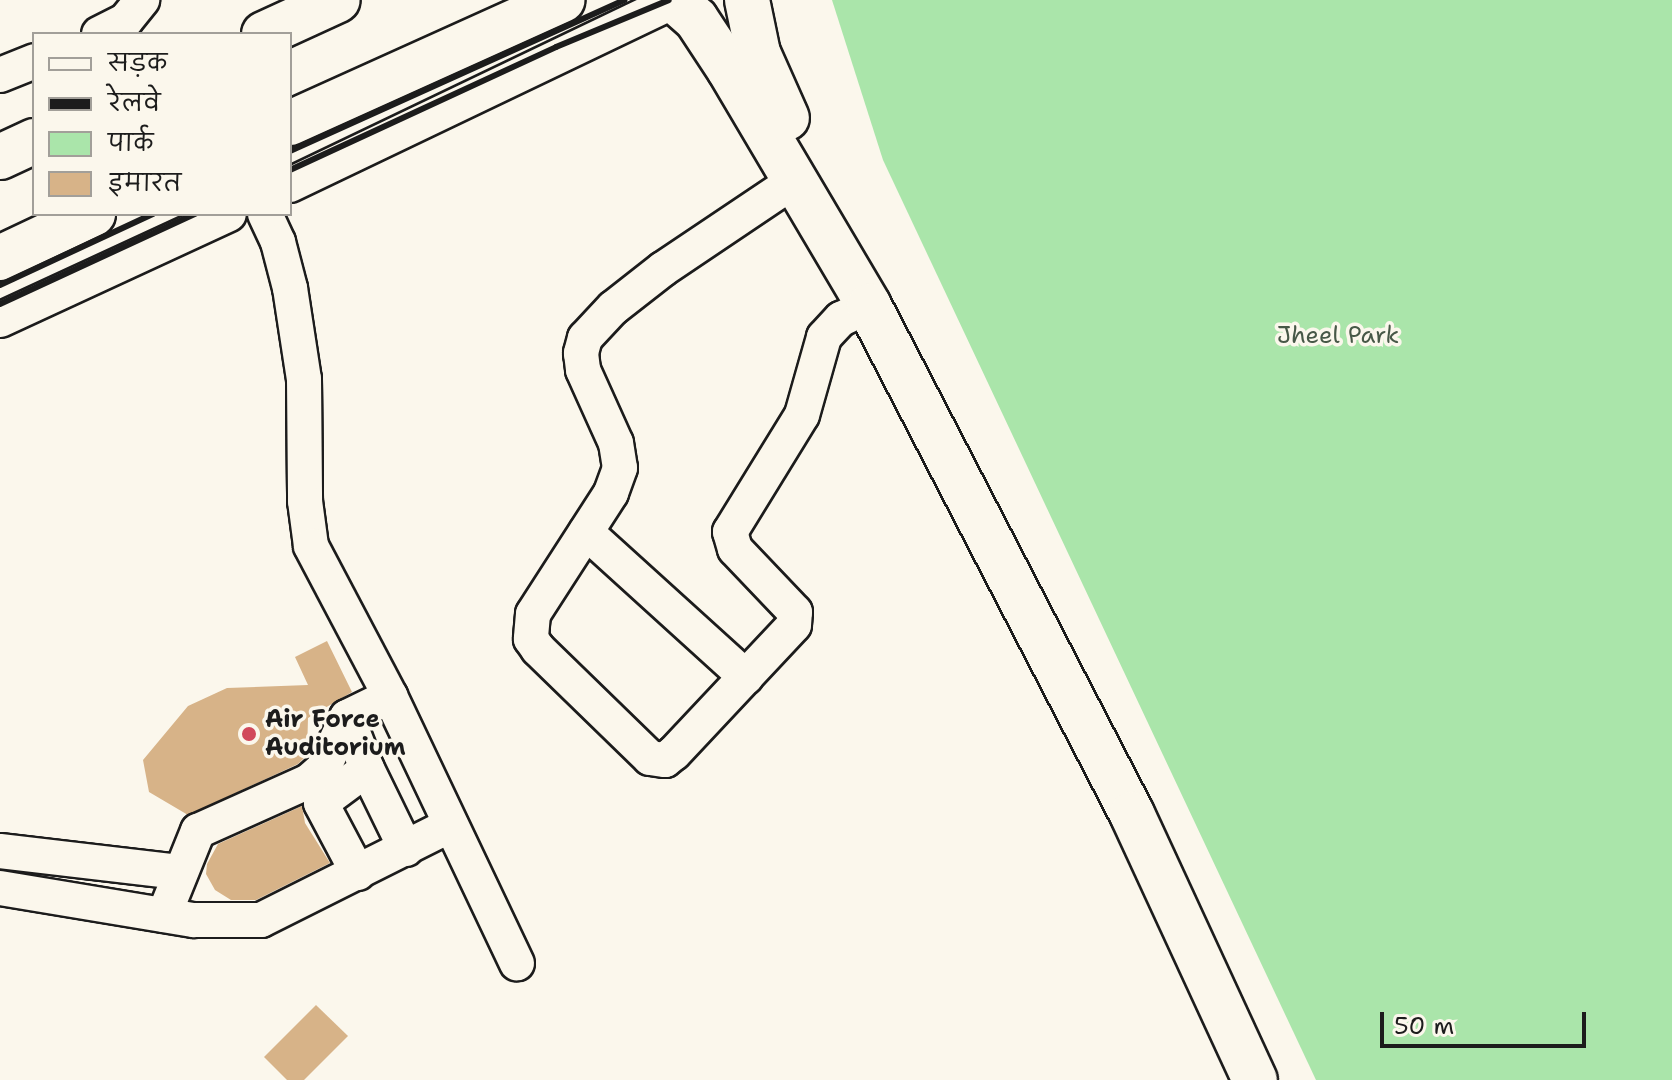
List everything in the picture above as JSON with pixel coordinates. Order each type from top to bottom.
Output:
[{"type":"main road","points":[[268,32],[338,0]]},
{"type":"main road","points":[[292,122],[562,0]]},
{"type":"main road","points":[[675,0],[744,61],[815,173],[1140,797],[1275,1080]]},
{"type":"main road","points":[[747,0],[744,61],[794,181],[869,306],[1132,814],[1255,1080]]},
{"type":"main road","points":[[0,157],[32,142]]},
{"type":"main road","points":[[0,258],[89,216]]},
{"type":"street","points":[[103,32],[126,20],[142,0]]},
{"type":"street","points":[[292,184],[675,0]]},
{"type":"street","points":[[0,75],[32,62]]},
{"type":"street","points":[[794,181],[663,269],[613,308],[585,338],[581,353],[583,370],[616,443],[620,468],[611,493],[533,614],[531,639],[650,758],[665,760],[674,753],[797,618],[735,549],[730,532],[802,415],[824,337],[841,319],[869,306]]},
{"type":"street","points":[[0,320],[225,216]]},
{"type":"street","points":[[266,216],[278,242],[290,288],[304,379],[305,501],[311,546],[390,696],[517,963]]},
{"type":"street","points":[[586,532],[746,677]]},
{"type":"street","points":[[164,915],[198,831],[309,781],[323,769],[347,717],[390,696]]},
{"type":"street","points":[[347,717],[367,769],[406,849]]},
{"type":"street","points":[[358,873],[321,803],[367,769]]},
{"type":"street","points":[[0,888],[164,915],[231,922],[261,920],[451,825]]},
{"type":"street","points":[[0,851],[179,872]]},
{"type":"green space","name":"Jheel Park","points":[[832,0],[1672,0],[1672,1080],[1316,1080],[883,160]]},
{"type":"building","points":[[327,641],[352,692],[308,718],[307,755],[298,764],[188,815],[149,792],[143,760],[188,706],[227,688],[308,685],[295,657]]},
{"type":"building","points":[[302,806],[305,823],[330,863],[256,900],[231,900],[215,890],[206,874],[207,864],[218,844]]},
{"type":"building","points":[[316,1005],[348,1036],[304,1080],[287,1080],[264,1057]]},
{"type":"railway","points":[[292,150],[624,0]]},
{"type":"railway","points":[[292,169],[556,47],[669,0]]},
{"type":"railway","points":[[0,285],[149,216]]},
{"type":"railway","points":[[0,304],[191,216]]},
{"type":"place","name":"Air Force Auditorium","points":[[249,734]]}]
